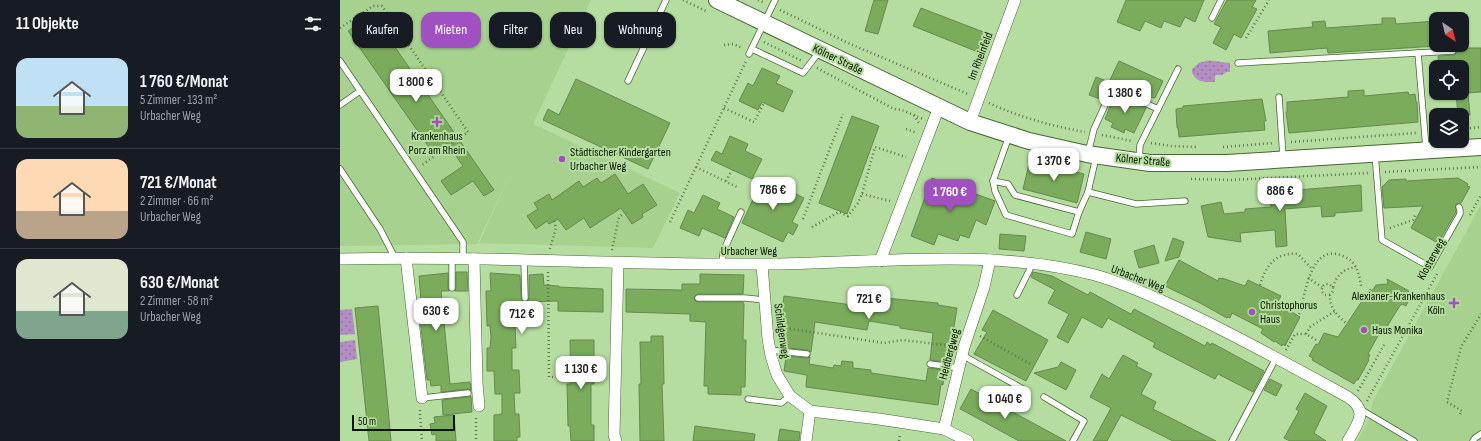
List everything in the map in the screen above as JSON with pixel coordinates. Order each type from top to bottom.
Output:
[{"type":"main road","name":"Kölner Straße","points":[[717,0],[970,122],[1029,141],[1092,154],[1150,163],[1227,163],[1481,147]]},
{"type":"street","name":"Im Rheinfeld","points":[[970,122],[1015,0]]},
{"type":"street","points":[[880,261],[939,107]]},
{"type":"street","points":[[401,258],[422,398]]},
{"type":"street","name":"Urbacher Weg","points":[[340,259],[401,258],[722,264],[952,259],[990,260],[1058,267],[1097,276],[1130,287],[1206,322],[1278,359],[1357,405]]},
{"type":"street","points":[[474,259],[477,384],[479,406]]},
{"type":"street","name":"Heidbergweg","points":[[944,429],[963,351],[984,287],[990,260]]},
{"type":"street","points":[[614,263],[614,435],[616,441]]},
{"type":"street","name":"Schildgenweg","points":[[762,264],[766,325],[770,350],[777,375],[790,396],[810,411]]},
{"type":"street","points":[[1348,441],[1358,424],[1360,415],[1357,405]]},
{"type":"street","points":[[806,441],[810,411],[879,419],[944,429],[968,441]]},
{"type":"lane","points":[[628,81],[666,0]]},
{"type":"lane","points":[[775,0],[750,52],[802,73],[820,50]]},
{"type":"lane","points":[[1212,18],[1221,0]]},
{"type":"lane","points":[[1238,64],[1436,52]]},
{"type":"lane","points":[[1418,53],[1426,151]]},
{"type":"lane","points":[[340,61],[463,242],[457,259],[452,288]]},
{"type":"lane","points":[[1139,161],[1142,142],[1178,69]]},
{"type":"lane","points":[[1009,135],[993,181],[995,191],[1006,215],[1072,234],[1079,212],[1088,192],[1093,133],[1113,88],[1158,109]]},
{"type":"lane","points":[[340,105],[360,91]]},
{"type":"lane","points":[[1279,97],[1283,160]]},
{"type":"lane","points":[[1375,154],[1382,240],[1430,267],[1460,214],[1459,207]]},
{"type":"lane","points":[[340,169],[401,258]]},
{"type":"lane","points":[[993,181],[1008,184],[1015,195],[1079,212]]},
{"type":"lane","points":[[1088,192],[1136,204],[1185,201]]},
{"type":"lane","points":[[722,264],[723,252],[741,212]]},
{"type":"lane","points":[[524,260],[525,298]]},
{"type":"lane","points":[[1017,295],[1031,264]]},
{"type":"lane","points":[[698,298],[745,298],[764,300]]},
{"type":"lane","points":[[770,350],[807,354]]},
{"type":"lane","points":[[963,351],[1023,388]]},
{"type":"lane","points":[[1232,441],[1278,359]]},
{"type":"lane","points":[[930,364],[959,368]]},
{"type":"lane","points":[[422,398],[468,393]]},
{"type":"lane","points":[[748,399],[781,403],[790,396]]},
{"type":"lane","points":[[1044,397],[1084,421],[1073,441]]},
{"type":"lane","points":[[1357,405],[1414,441]]},
{"type":"lane","points":[[1473,441],[1481,434]]},
{"type":"path","points":[[758,0],[848,43],[1015,114],[1043,122],[1142,142],[1171,146],[1202,147]]},
{"type":"path","points":[[1246,38],[1269,0]]},
{"type":"path","points":[[340,28],[373,6],[382,6],[468,132],[414,170]]},
{"type":"path","points":[[670,222],[750,52],[733,44],[724,45]]},
{"type":"path","points":[[724,108],[754,122],[764,103]]},
{"type":"path","points":[[803,219],[843,114]]},
{"type":"path","points":[[1469,128],[1481,127]]},
{"type":"path","points":[[1216,147],[1425,132]]},
{"type":"path","points":[[812,227],[839,212],[848,216],[858,203],[862,194],[875,147],[906,157]]},
{"type":"path","points":[[696,167],[737,187]]},
{"type":"path","points":[[726,181],[732,170]]},
{"type":"path","points":[[862,194],[890,201]]},
{"type":"path","points":[[1470,216],[1481,194]]},
{"type":"path","points":[[614,263],[619,217],[624,213]]},
{"type":"path","points":[[1381,231],[1413,220],[1416,213]]},
{"type":"path","points":[[554,221],[556,228],[548,260],[548,377],[555,377]]},
{"type":"path","points":[[1299,314],[1303,303],[1308,278],[1312,269],[1323,256],[1333,253],[1349,258],[1356,267],[1361,286]]},
{"type":"path","points":[[1260,285],[1269,264],[1284,255],[1298,254],[1312,269]]},
{"type":"path","points":[[1346,322],[1335,311],[1330,301],[1330,295],[1333,292],[1336,277],[1342,271],[1356,267]]},
{"type":"path","name":"Klosterweg","points":[[1357,405],[1370,397],[1439,271]]},
{"type":"path","points":[[1308,278],[1322,287],[1322,292],[1326,295],[1330,295]]},
{"type":"path","points":[[1322,287],[1325,284],[1330,284],[1333,287]]},
{"type":"path","points":[[1306,334],[1310,327],[1335,311]]},
{"type":"path","points":[[1460,414],[1462,411],[1447,402],[1461,347],[1481,314]]},
{"type":"path","points":[[766,325],[884,343],[903,340],[963,351]]},
{"type":"path","points":[[969,330],[1032,365]]},
{"type":"path","points":[[1278,359],[1295,334],[1306,334],[1316,340]]},
{"type":"path","points":[[1357,405],[1385,343]]},
{"type":"path","points":[[422,398],[420,415],[422,441]]},
{"type":"path","points":[[476,441],[476,415],[479,406]]},
{"type":"shaded area","name":"Krankenhaus Porz am Rhein","points":[[340,0],[591,0],[585,12],[550,12],[550,48],[569,48],[533,124],[680,193],[653,248],[479,243],[513,168],[477,244],[340,246]]},
{"type":"shaded area","points":[[1206,61],[1230,63],[1230,72],[1226,72],[1222,75],[1216,75],[1215,82],[1205,82],[1196,79],[1192,73],[1192,69],[1199,63]]},
{"type":"shaded area","name":"Alexianer-Krankenhaus Köln","points":[[1481,205],[1481,441],[1357,441],[1369,420],[1373,401]]},
{"type":"shaded area","points":[[352,309],[355,334],[340,335],[340,310]]},
{"type":"shaded area","points":[[355,340],[357,359],[340,362],[340,342]]},
{"type":"building","points":[[874,0],[888,0],[878,34],[865,31]]},
{"type":"building","points":[[1126,0],[1204,0],[1195,22],[1185,17],[1180,27],[1164,21],[1161,28],[1145,21],[1140,31],[1117,22]]},
{"type":"building","points":[[1227,0],[1256,0],[1252,7],[1257,9],[1241,38],[1234,34],[1226,50],[1213,43],[1221,27],[1214,24]]},
{"type":"building","points":[[921,8],[986,33],[978,52],[913,26]]},
{"type":"building","points":[[1382,18],[1395,18],[1396,24],[1429,22],[1429,46],[1328,53],[1327,48],[1270,53],[1268,31],[1313,27],[1312,22],[1325,21],[1326,28],[1382,24]]},
{"type":"building","points":[[352,28],[352,37],[348,31]]},
{"type":"building","points":[[360,48],[396,48],[494,190],[484,196],[473,181],[451,195],[441,181],[463,166],[447,143],[433,153]]},
{"type":"building","points":[[1469,48],[1481,48],[1481,92],[1469,93],[1469,60],[1438,60],[1438,56],[1455,55],[1456,52],[1469,52]]},
{"type":"building","points":[[1119,61],[1163,81],[1155,98],[1151,97],[1149,100],[1113,84],[1109,86],[1103,100],[1089,95],[1096,77],[1109,82]]},
{"type":"building","points":[[762,68],[780,76],[776,83],[793,91],[783,112],[762,102],[758,110],[739,101],[748,83],[753,86]]},
{"type":"building","points":[[576,79],[670,123],[648,169],[543,120],[548,109],[559,115]]},
{"type":"building","points":[[1364,90],[1364,96],[1408,92],[1409,95],[1415,94],[1418,122],[1289,133],[1286,112],[1287,102],[1348,97],[1348,91]]},
{"type":"building","points":[[1115,94],[1146,108],[1134,133],[1125,129],[1124,133],[1111,127],[1113,123],[1105,119]]},
{"type":"building","points":[[1262,99],[1266,121],[1264,121],[1265,130],[1179,137],[1176,109],[1183,108],[1183,106]]},
{"type":"building","points":[[1457,100],[1469,100],[1470,115],[1469,108],[1457,108]]},
{"type":"building","points":[[852,116],[879,126],[847,214],[819,203]]},
{"type":"building","points":[[730,136],[748,144],[745,151],[762,159],[752,179],[711,160],[716,151],[722,154]]},
{"type":"building","points":[[1030,160],[1084,174],[1077,203],[1023,189]]},
{"type":"building","points":[[615,174],[628,194],[643,184],[657,205],[642,214],[643,217],[632,224],[621,208],[590,228],[584,218],[566,230],[558,219],[549,224],[547,221],[536,229],[527,216],[538,209],[534,203],[549,194],[552,200],[579,181],[583,187],[597,178],[601,183]]},
{"type":"building","points":[[763,178],[804,198],[792,222],[798,225],[793,235],[788,232],[783,242],[742,223]]},
{"type":"building","points":[[932,178],[995,201],[986,225],[976,220],[969,238],[960,235],[958,241],[938,234],[934,245],[911,236]]},
{"type":"building","points":[[1458,178],[1470,187],[1461,203],[1456,204],[1456,212],[1438,243],[1411,228],[1423,206],[1384,208],[1382,187],[1389,180],[1406,179],[1406,181]]},
{"type":"building","points":[[1361,185],[1362,211],[1335,213],[1335,216],[1322,217],[1321,206],[1285,209],[1287,246],[1276,247],[1275,230],[1240,233],[1241,242],[1208,237],[1201,206],[1221,202],[1224,214],[1245,212],[1245,209],[1271,207],[1270,192]]},
{"type":"building","points":[[703,195],[720,203],[717,209],[734,217],[725,238],[702,228],[699,236],[680,228],[688,210],[694,213]]},
{"type":"building","points":[[1086,232],[1111,239],[1106,259],[1080,252]]},
{"type":"building","points":[[1000,234],[1026,236],[1024,251],[999,249]]},
{"type":"building","points":[[1173,238],[1184,242],[1179,257],[1165,261]]},
{"type":"building","points":[[1154,245],[1159,263],[1139,268],[1134,251]]},
{"type":"building","name":"Christophorus Haus","points":[[1179,260],[1218,281],[1219,278],[1222,278],[1245,286],[1248,280],[1281,296],[1277,303],[1300,317],[1285,346],[1283,344],[1282,346],[1275,341],[1274,342],[1261,333],[1263,329],[1232,313],[1230,318],[1227,318],[1165,286]]},
{"type":"building","points":[[456,272],[467,272],[468,291],[455,291]]},
{"type":"building","points":[[1033,272],[1052,276],[1088,295],[1090,292],[1131,314],[1134,309],[1205,346],[1207,342],[1211,345],[1212,343],[1264,371],[1253,392],[1218,374],[1215,379],[1153,347],[1155,343],[1108,318],[1102,328],[1082,317],[1068,343],[1057,337],[1069,314],[1048,303],[1055,290],[1031,277]]},
{"type":"building","points":[[448,273],[449,291],[441,291],[450,384],[470,382],[471,390],[441,392],[441,385],[431,386],[430,380],[427,380],[418,301],[421,301],[419,276]]},
{"type":"building","points":[[490,273],[520,275],[521,298],[525,302],[512,302],[512,325],[515,325],[516,348],[512,348],[512,370],[519,370],[520,393],[514,393],[515,414],[519,414],[520,437],[517,437],[517,441],[494,441],[494,415],[502,414],[502,394],[495,394],[494,371],[487,371],[487,348],[490,348],[491,337],[490,326],[487,326],[486,291],[491,291]]},
{"type":"building","points":[[543,274],[544,285],[603,289],[603,312],[558,311],[558,301],[525,302],[528,301],[529,298],[529,275]]},
{"type":"building","points":[[700,274],[744,275],[743,294],[698,294],[694,298],[698,302],[743,302],[744,304],[743,340],[746,340],[745,387],[741,387],[741,395],[708,394],[708,386],[704,386],[706,322],[690,321],[690,314],[626,312],[626,289],[682,290],[682,284],[700,284]]},
{"type":"building","name":"Haus Monika","points":[[1387,279],[1412,294],[1406,306],[1402,304],[1399,307],[1382,334],[1380,332],[1368,354],[1370,355],[1369,360],[1358,380],[1356,380],[1354,384],[1312,360],[1313,358],[1309,356],[1316,344],[1318,345],[1324,333],[1338,337],[1370,289],[1372,291],[1376,285],[1388,284]]},
{"type":"building","points":[[784,296],[883,309],[885,298],[938,303],[938,305],[957,308],[953,333],[951,333],[947,362],[930,360],[933,333],[869,321],[867,330],[815,322],[811,352],[807,350],[788,348],[788,344],[783,343],[786,318],[781,318]]},
{"type":"building","points":[[378,306],[391,441],[369,441],[355,308]]},
{"type":"building","points":[[993,310],[1048,340],[1026,381],[974,354],[987,332],[982,330]]},
{"type":"building","points":[[651,336],[663,336],[664,384],[662,384],[664,441],[640,441],[640,342],[651,342]]},
{"type":"building","points":[[570,340],[594,340],[594,384],[591,384],[591,425],[594,425],[594,441],[571,441],[570,426],[568,426],[567,384],[571,384]]},
{"type":"building","points":[[1123,355],[1138,363],[1136,366],[1152,374],[1141,394],[1156,402],[1153,409],[1216,441],[1173,441],[1121,415],[1107,441],[1093,441],[1111,408],[1090,397],[1102,374],[1109,379]]},
{"type":"building","points":[[786,356],[810,357],[809,364],[833,368],[834,365],[841,366],[842,361],[853,362],[853,368],[871,370],[871,373],[926,381],[928,368],[945,370],[938,405],[806,387],[807,375],[784,371]]},
{"type":"building","points":[[1061,362],[1076,370],[1066,390],[1034,373],[1058,367]]},
{"type":"building","points":[[1270,379],[1282,385],[1276,396],[1264,390]]},
{"type":"building","points":[[971,389],[1066,441],[1019,441],[960,409]]},
{"type":"building","points":[[1305,393],[1327,406],[1314,433],[1326,441],[1290,441],[1284,438],[1299,411],[1296,409]]},
{"type":"building","points":[[471,396],[472,412],[443,415],[442,400]]},
{"type":"building","points":[[454,415],[456,441],[436,441],[436,434],[432,435],[430,424],[435,423],[434,417]]},
{"type":"building","points":[[695,426],[755,434],[754,441],[693,441]]},
{"type":"building","points":[[780,429],[800,432],[799,441],[778,441]]},
{"type":"place","name":"Krankenhaus Porz am Rhein","points":[[437,122]]},
{"type":"place","name":"Städtischer Kindergarten Urbacher Weg","points":[[562,159]]},
{"type":"place","name":"Alexianer-Krankenhaus Köln","points":[[1454,303]]},
{"type":"place","name":"Christophorus Haus","points":[[1252,312]]},
{"type":"place","name":"Haus Monika","points":[[1364,330]]}]
